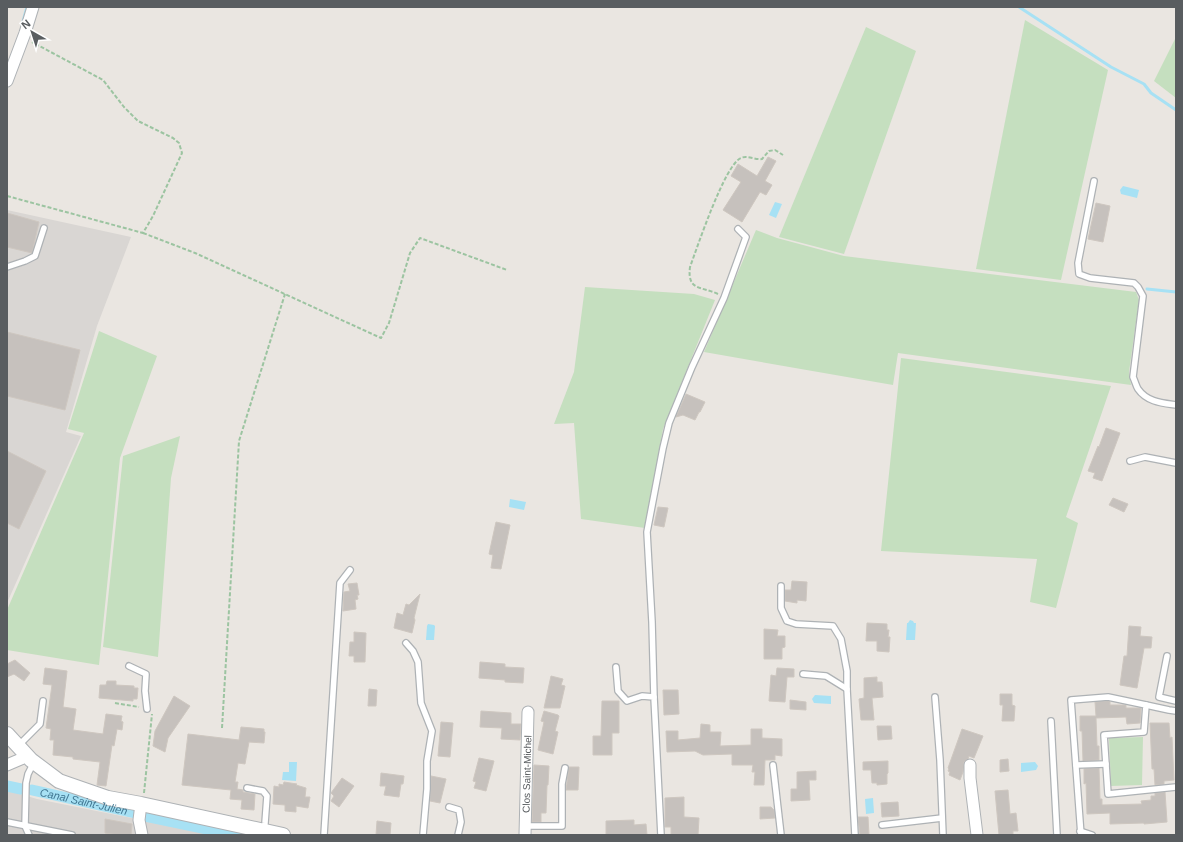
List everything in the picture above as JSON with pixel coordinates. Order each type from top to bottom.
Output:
[{"type":"street","points":[[7,80],[33,7]]},
{"type":"street","name":"Clos Saint-Michel","points":[[525,830],[528,712]]},
{"type":"street","points":[[7,734],[27,755],[60,781],[108,798],[141,806],[283,835]]},
{"type":"street","points":[[7,765],[27,755]]},
{"type":"street","points":[[970,765],[970,778],[977,835]]},
{"type":"street","points":[[141,806],[139,820],[142,835]]},
{"type":"lane","points":[[1094,181],[1078,263],[1079,274],[1090,278],[1134,283],[1138,287],[1143,296],[1134,377],[1138,389],[1148,399],[1176,405]]},
{"type":"lane","points":[[7,267],[35,256],[44,228]]},
{"type":"lane","points":[[661,835],[647,532],[669,423],[692,367],[724,298],[746,237],[738,229]]},
{"type":"lane","points":[[1130,462],[1145,457],[1176,463]]},
{"type":"lane","points":[[324,835],[340,583],[350,570]]},
{"type":"lane","points":[[781,586],[781,608],[787,621],[796,624],[833,626],[841,638],[847,671],[855,835]]},
{"type":"lane","points":[[406,643],[414,651],[418,662],[421,703],[432,731],[427,762],[427,789],[423,835]]},
{"type":"lane","points":[[1167,656],[1159,697],[1176,701]]},
{"type":"lane","points":[[129,666],[146,674],[145,691],[147,709]]},
{"type":"lane","points":[[616,667],[618,691],[626,701],[642,696],[654,697]]},
{"type":"lane","points":[[803,674],[826,676],[847,689]]},
{"type":"lane","points":[[935,697],[940,760],[943,835]]},
{"type":"lane","points":[[1092,835],[1080,833],[1071,700],[1108,697],[1169,710],[1176,710]]},
{"type":"lane","points":[[29,835],[25,826],[26,783],[31,768],[27,755],[40,724],[43,701]]},
{"type":"lane","points":[[1146,705],[1144,732],[1104,736],[1108,794],[1176,787]]},
{"type":"lane","points":[[1051,721],[1057,835]]},
{"type":"lane","points":[[1076,765],[1106,764]]},
{"type":"lane","points":[[773,765],[781,835]]},
{"type":"lane","points":[[525,830],[562,826],[562,784],[565,768]]},
{"type":"lane","points":[[247,788],[263,791],[267,796],[264,831]]},
{"type":"lane","points":[[449,807],[460,810],[461,822],[458,835]]},
{"type":"lane","points":[[882,825],[942,818]]},
{"type":"lane","points":[[7,822],[72,835]]},
{"type":"path","points":[[25,33],[32,41],[103,80],[124,107],[138,121],[179,143],[182,153],[144,233]]},
{"type":"path","points":[[724,298],[713,291],[696,286],[692,283],[688,276],[716,197],[733,165],[740,158],[746,156],[756,160],[762,159],[769,151],[775,150],[783,155]]},
{"type":"path","points":[[7,196],[144,233],[195,253],[381,338],[389,324],[410,253],[420,238],[507,270]]},
{"type":"path","points":[[222,728],[239,441],[285,294]]},
{"type":"path","points":[[115,703],[152,710],[144,794],[141,806]]},
{"type":"shaded area","points":[[7,210],[131,237],[97,326],[66,432],[81,436],[7,603]]},
{"type":"shaded area","points":[[7,790],[37,799],[216,835],[7,835]]},
{"type":"green space","points":[[1025,20],[1108,70],[1061,280],[976,269]]},
{"type":"green space","points":[[866,27],[916,51],[844,254],[779,237]]},
{"type":"green space","points":[[1176,37],[1176,98],[1154,81]]},
{"type":"green space","points":[[756,230],[777,238],[844,256],[1136,292],[1139,300],[1129,372],[1131,385],[898,353],[893,385],[704,352]]},
{"type":"green space","points":[[585,287],[694,294],[715,300],[663,429],[645,528],[581,519],[574,423],[554,424],[574,372]]},
{"type":"green space","points":[[99,331],[157,356],[120,458],[99,665],[7,650],[7,610],[84,433],[68,429]]},
{"type":"green space","points":[[901,358],[1111,386],[1066,517],[1078,523],[1056,608],[1030,602],[1037,559],[881,551]]},
{"type":"green space","points":[[180,436],[171,478],[158,657],[103,647],[123,456]]},
{"type":"green space","points":[[1143,737],[1142,785],[1111,786],[1109,738]]},
{"type":"water","points":[[1123,186],[1139,190],[1137,198],[1121,194],[1120,190]]},
{"type":"water","points":[[775,202],[782,204],[776,218],[769,215]]},
{"type":"water","points":[[510,499],[526,502],[524,510],[509,507]]},
{"type":"water","points":[[910,620],[916,623],[915,640],[906,640],[907,623]]},
{"type":"water","points":[[428,624],[435,626],[434,640],[426,640]]},
{"type":"water","points":[[815,695],[831,696],[831,704],[814,703],[812,699]]},
{"type":"water","points":[[289,762],[297,762],[296,781],[282,780],[283,772],[289,772]]},
{"type":"water","points":[[1035,762],[1038,766],[1036,770],[1021,772],[1021,763]]},
{"type":"water","points":[[873,798],[874,813],[866,814],[865,799]]},
{"type":"building","points":[[768,157],[776,161],[765,181],[772,185],[766,195],[760,192],[742,222],[723,210],[741,182],[731,176],[738,164],[757,176]]},
{"type":"building","points":[[1096,203],[1110,206],[1103,242],[1088,239]]},
{"type":"building","points":[[7,213],[39,222],[32,253],[7,247]]},
{"type":"building","points":[[7,332],[80,350],[65,410],[7,396]]},
{"type":"building","points":[[686,394],[705,402],[695,420],[683,415],[676,417]]},
{"type":"building","points":[[1106,428],[1120,433],[1102,481],[1093,478],[1095,473],[1088,471]]},
{"type":"building","points":[[7,451],[46,471],[19,529],[7,523]]},
{"type":"building","points":[[1113,498],[1128,504],[1124,512],[1109,505]]},
{"type":"building","points":[[658,507],[668,508],[664,527],[654,525]]},
{"type":"building","points":[[496,522],[510,525],[501,569],[491,568],[493,555],[489,554]]},
{"type":"building","points":[[792,581],[807,582],[806,601],[797,600],[797,603],[785,601],[785,590],[791,590]]},
{"type":"building","points":[[357,583],[359,595],[357,595],[358,599],[355,600],[356,609],[343,611],[344,592],[350,591],[348,584]]},
{"type":"building","points":[[420,594],[412,633],[394,628],[397,613],[403,615],[406,604],[409,605]]},
{"type":"building","points":[[867,623],[887,624],[887,630],[889,630],[888,637],[890,637],[889,652],[877,651],[877,641],[866,641]]},
{"type":"building","points":[[1129,626],[1141,627],[1140,636],[1152,637],[1151,648],[1144,648],[1137,688],[1120,685],[1124,656],[1127,656]]},
{"type":"building","points":[[764,629],[778,630],[777,636],[785,636],[785,647],[782,648],[782,659],[764,659]]},
{"type":"building","points":[[354,632],[366,633],[365,662],[354,662],[354,656],[349,656],[350,642],[354,642]]},
{"type":"building","points":[[15,660],[30,673],[24,681],[14,674],[7,677],[7,664]]},
{"type":"building","points":[[480,662],[505,664],[505,667],[524,668],[523,683],[479,678]]},
{"type":"building","points":[[45,668],[67,671],[63,707],[76,709],[73,730],[103,734],[106,714],[122,716],[122,730],[117,729],[114,746],[112,745],[106,786],[97,785],[100,762],[53,755],[54,740],[50,740],[51,729],[46,728],[52,685],[43,684]]},
{"type":"building","points":[[777,668],[794,669],[794,677],[787,677],[785,702],[769,701],[771,675],[776,676]]},
{"type":"building","points":[[551,676],[563,679],[561,685],[565,686],[560,708],[544,708]]},
{"type":"building","points":[[877,677],[877,682],[882,682],[883,697],[872,698],[874,720],[861,720],[859,699],[864,698],[864,678]]},
{"type":"building","points":[[107,681],[116,681],[116,685],[134,686],[134,688],[138,688],[137,699],[133,699],[133,701],[99,698],[100,685],[106,685]]},
{"type":"building","points":[[369,689],[377,690],[376,706],[368,706]]},
{"type":"building","points":[[663,690],[678,690],[679,714],[664,715]]},
{"type":"building","points":[[1000,694],[1012,694],[1012,705],[1015,706],[1014,721],[1002,721],[1003,705],[1000,705]]},
{"type":"building","points":[[174,696],[190,706],[168,738],[165,752],[153,746],[155,731]]},
{"type":"building","points":[[790,700],[806,702],[806,710],[790,709]]},
{"type":"building","points":[[602,701],[619,701],[619,733],[612,733],[612,755],[593,755],[593,736],[601,736]]},
{"type":"building","points":[[1095,702],[1110,702],[1110,705],[1126,705],[1126,708],[1141,708],[1140,723],[1127,724],[1126,717],[1096,718],[1099,760],[1083,761],[1080,716],[1096,716]]},
{"type":"building","points":[[481,711],[511,713],[511,724],[521,724],[520,740],[501,739],[502,728],[480,727]]},
{"type":"building","points":[[544,711],[559,716],[555,731],[558,732],[553,754],[538,750],[544,722],[541,721]]},
{"type":"building","points":[[441,722],[453,723],[450,757],[438,756]]},
{"type":"building","points":[[1150,723],[1169,723],[1170,738],[1172,737],[1174,780],[1164,781],[1164,784],[1155,785],[1154,769],[1152,769]]},
{"type":"building","points":[[701,724],[710,725],[710,732],[721,732],[720,746],[751,745],[751,729],[762,729],[762,738],[782,739],[782,756],[775,755],[775,760],[765,760],[764,785],[754,785],[755,772],[752,772],[753,765],[732,765],[732,754],[703,755],[695,751],[667,752],[666,731],[678,731],[678,740],[700,738]]},
{"type":"building","points":[[877,726],[891,726],[892,739],[878,740]]},
{"type":"building","points":[[241,727],[264,729],[265,732],[264,743],[249,742],[245,764],[238,763],[235,782],[238,782],[237,789],[243,790],[243,792],[255,794],[254,810],[241,809],[242,800],[230,799],[231,790],[182,785],[188,734],[239,740]]},
{"type":"building","points":[[962,729],[983,736],[974,758],[969,756],[964,762],[960,780],[949,775],[950,772],[948,771],[948,768]]},
{"type":"building","points":[[479,758],[494,761],[486,791],[474,788],[476,782],[473,781]]},
{"type":"building","points":[[1008,759],[1009,771],[1000,772],[1000,760]]},
{"type":"building","points":[[888,761],[887,784],[877,785],[877,783],[872,783],[871,770],[863,770],[863,762]]},
{"type":"building","points":[[534,765],[549,766],[546,813],[541,813],[541,822],[532,822]]},
{"type":"building","points":[[569,767],[579,767],[578,790],[566,790]]},
{"type":"building","points":[[1099,768],[1100,799],[1102,799],[1102,805],[1142,804],[1141,801],[1151,800],[1151,796],[1155,796],[1155,793],[1165,792],[1167,822],[1110,824],[1110,813],[1087,814],[1084,769]]},
{"type":"building","points":[[816,771],[816,780],[809,780],[810,800],[791,801],[791,789],[797,789],[797,772]]},
{"type":"building","points":[[381,773],[404,776],[399,797],[384,795],[386,786],[380,786]]},
{"type":"building","points":[[431,776],[446,779],[440,803],[430,801]]},
{"type":"building","points":[[342,778],[354,786],[339,807],[331,801],[334,796],[331,793]]},
{"type":"building","points":[[284,782],[297,784],[296,785],[306,788],[305,797],[310,797],[308,808],[296,806],[296,812],[285,811],[285,805],[273,804],[274,786],[279,787],[279,784],[283,785]]},
{"type":"building","points":[[1008,790],[1010,814],[1016,813],[1018,831],[1013,831],[1013,835],[999,835],[995,791]]},
{"type":"building","points":[[684,797],[684,817],[699,818],[698,835],[671,835],[671,827],[665,827],[665,798]]},
{"type":"building","points":[[898,802],[899,816],[882,817],[881,803]]},
{"type":"building","points":[[760,807],[771,807],[774,810],[775,818],[760,819]]},
{"type":"building","points":[[858,817],[868,817],[869,835],[860,835]]},
{"type":"building","points":[[105,819],[132,824],[131,835],[105,833]]},
{"type":"building","points":[[634,820],[634,825],[646,824],[647,835],[606,835],[606,821]]},
{"type":"building","points":[[377,821],[391,823],[390,835],[376,835]]},
{"type":"waterway","points":[[22,25],[27,7]]},
{"type":"waterway","points":[[1019,7],[1111,67],[1144,84],[1151,93],[1176,110]]},
{"type":"waterway","points":[[1147,289],[1176,292]]},
{"type":"waterway","name":"Canal Saint-Julien","points":[[7,786],[21,789]]},
{"type":"waterway","name":"Canal Saint-Julien","points":[[32,790],[135,813]]},
{"type":"waterway","name":"Canal Saint-Julien","points":[[145,816],[236,835]]}]
